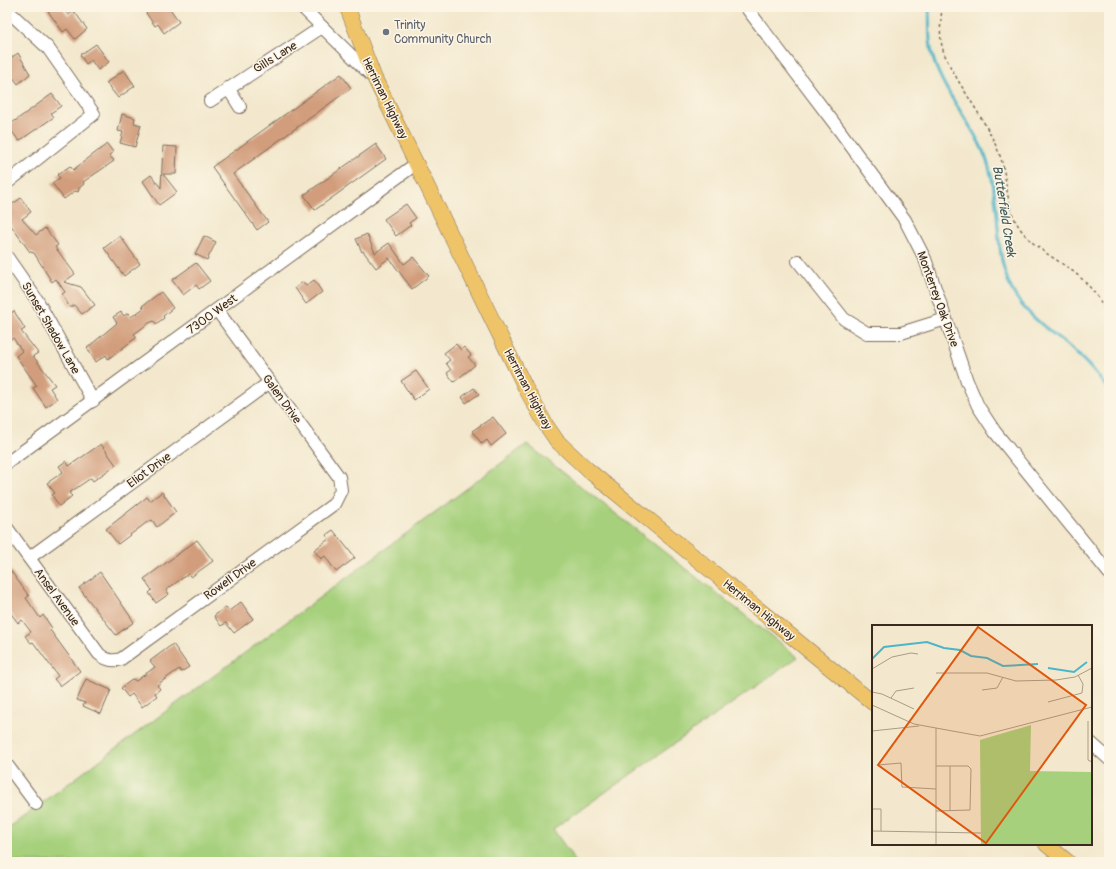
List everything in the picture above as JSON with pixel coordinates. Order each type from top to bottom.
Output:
[{"type":"main road","name":"Herriman Highway","points":[[347,7],[374,77],[525,387],[546,425],[557,441],[588,470],[872,702]]},
{"type":"main road","points":[[1047,845],[1068,862]]},
{"type":"street","points":[[302,7],[374,77]]},
{"type":"street","name":"Monterrey Oak Drive","points":[[746,7],[905,220],[925,259],[978,406],[995,432],[1109,573]]},
{"type":"street","points":[[7,10],[48,48],[94,114],[7,183]]},
{"type":"street","name":"Gills Lane","points":[[210,101],[322,27]]},
{"type":"street","points":[[228,88],[240,107]]},
{"type":"street","name":"7300 West","points":[[7,463],[417,163]]},
{"type":"street","name":"Sunset Shadow Lane","points":[[7,257],[37,300],[92,401]]},
{"type":"street","points":[[798,261],[844,319],[867,333],[900,333],[946,319]]},
{"type":"street","name":"Galen Drive","points":[[217,310],[339,477],[341,490]]},
{"type":"street","name":"Eliot Drive","points":[[29,558],[270,382]]},
{"type":"street","name":"Rowell Drive","points":[[112,660],[121,659],[334,504],[341,490]]},
{"type":"street","name":"Ansel Avenue","points":[[7,528],[99,654],[107,660],[112,660]]},
{"type":"street","points":[[1092,744],[1109,759]]},
{"type":"street","points":[[7,765],[36,804]]},
{"type":"path","points":[[942,7],[940,29],[942,48],[951,68],[999,155],[1007,197],[1020,230],[1038,248],[1066,266],[1089,286],[1109,317]]},
{"type":"green space","points":[[527,444],[798,657],[553,829],[576,862],[7,862],[7,829]]},
{"type":"building","points":[[45,7],[62,7],[68,15],[74,11],[87,29],[75,39],[67,29],[63,32]]},
{"type":"building","points":[[155,7],[169,7],[179,22],[164,33],[158,24],[155,26],[146,13]]},
{"type":"building","points":[[96,44],[109,62],[98,70],[91,60],[86,64],[80,55]]},
{"type":"building","points":[[18,53],[30,74],[18,84],[7,69],[7,61]]},
{"type":"building","points":[[124,70],[135,86],[118,98],[106,83]]},
{"type":"building","points":[[341,74],[351,88],[233,174],[268,222],[257,230],[212,167]]},
{"type":"building","points":[[52,94],[61,106],[51,113],[54,117],[19,141],[8,126]]},
{"type":"building","points":[[122,114],[135,118],[134,123],[141,125],[135,147],[120,143],[123,132],[118,131]]},
{"type":"building","points":[[107,144],[113,152],[109,155],[114,161],[83,182],[84,184],[79,188],[78,192],[75,191],[64,199],[52,183],[60,178],[57,175],[70,166],[73,170]]},
{"type":"building","points":[[376,144],[386,159],[315,210],[304,195]]},
{"type":"building","points":[[163,146],[177,147],[176,174],[163,174],[177,192],[159,205],[143,181],[151,175],[161,188]]},
{"type":"building","points":[[21,198],[31,212],[22,219],[36,235],[45,228],[58,245],[55,247],[75,274],[64,282],[81,287],[95,305],[82,314],[74,305],[70,308],[62,294],[65,292],[56,279],[52,282],[34,253],[30,252],[7,220],[7,208]]},
{"type":"building","points":[[406,204],[416,218],[409,223],[411,225],[396,236],[384,219]]},
{"type":"building","points":[[367,234],[375,253],[389,243],[404,264],[413,257],[429,276],[412,289],[389,258],[376,268],[363,251],[362,252],[356,239]]},
{"type":"building","points":[[120,236],[140,264],[124,276],[104,248]]},
{"type":"building","points":[[204,236],[216,242],[207,260],[195,254]]},
{"type":"building","points":[[196,263],[210,281],[199,289],[196,285],[183,295],[172,280]]},
{"type":"building","points":[[314,280],[322,292],[306,304],[295,288],[303,282],[306,286]]},
{"type":"building","points":[[161,292],[173,308],[163,316],[164,318],[156,324],[154,321],[149,323],[134,334],[137,337],[108,359],[106,355],[96,362],[87,348],[117,323],[113,317],[121,312],[124,316],[128,313],[131,317],[144,308],[142,306]]},
{"type":"building","points":[[14,311],[25,329],[21,331],[38,353],[33,356],[55,385],[50,388],[57,399],[46,407],[33,388],[37,386],[16,356],[22,351],[13,338],[7,342],[7,316]]},
{"type":"building","points":[[456,344],[461,350],[464,347],[471,355],[468,357],[475,365],[454,382],[447,373],[451,370],[446,363],[450,360],[444,353]]},
{"type":"building","points":[[416,371],[429,389],[414,400],[401,381]]},
{"type":"building","points":[[474,388],[479,394],[466,403],[462,397]]},
{"type":"building","points":[[493,417],[506,434],[491,446],[487,440],[482,444],[472,431]]},
{"type":"building","points":[[101,444],[116,465],[93,481],[91,478],[69,493],[72,496],[59,506],[52,495],[55,493],[47,483],[63,472],[59,466],[66,461],[69,466]]},
{"type":"building","points":[[162,492],[176,512],[157,527],[152,520],[146,523],[118,544],[106,529],[147,497],[150,501]]},
{"type":"building","points":[[333,530],[355,558],[336,572],[325,556],[321,559],[314,550],[329,539],[326,535]]},
{"type":"building","points":[[197,540],[213,561],[191,577],[188,574],[166,590],[169,594],[156,603],[149,593],[152,590],[144,579]]},
{"type":"building","points":[[7,566],[29,596],[26,598],[40,618],[43,615],[52,628],[50,630],[80,671],[60,686],[54,679],[58,676],[33,642],[31,643],[25,636],[31,632],[22,620],[18,623],[7,608]]},
{"type":"building","points":[[100,572],[134,622],[116,635],[79,588]]},
{"type":"building","points":[[241,602],[253,619],[234,633],[226,623],[221,626],[214,616],[226,607],[229,611]]},
{"type":"building","points":[[173,644],[189,667],[181,672],[179,669],[157,685],[160,689],[155,693],[157,696],[142,707],[132,694],[128,697],[121,688],[133,679],[136,681],[155,667],[150,661]]},
{"type":"building","points":[[86,679],[111,690],[101,714],[83,706],[85,703],[77,700]]},
{"type":"waterway","name":"Butterfield Creek","points":[[929,7],[930,41],[934,61],[947,89],[979,142],[990,171],[994,187],[1000,251],[1008,282],[1016,297],[1026,310],[1069,346],[1099,377],[1109,391]]},
{"type":"place","name":"Trinity Community Church","points":[[386,32]]}]
